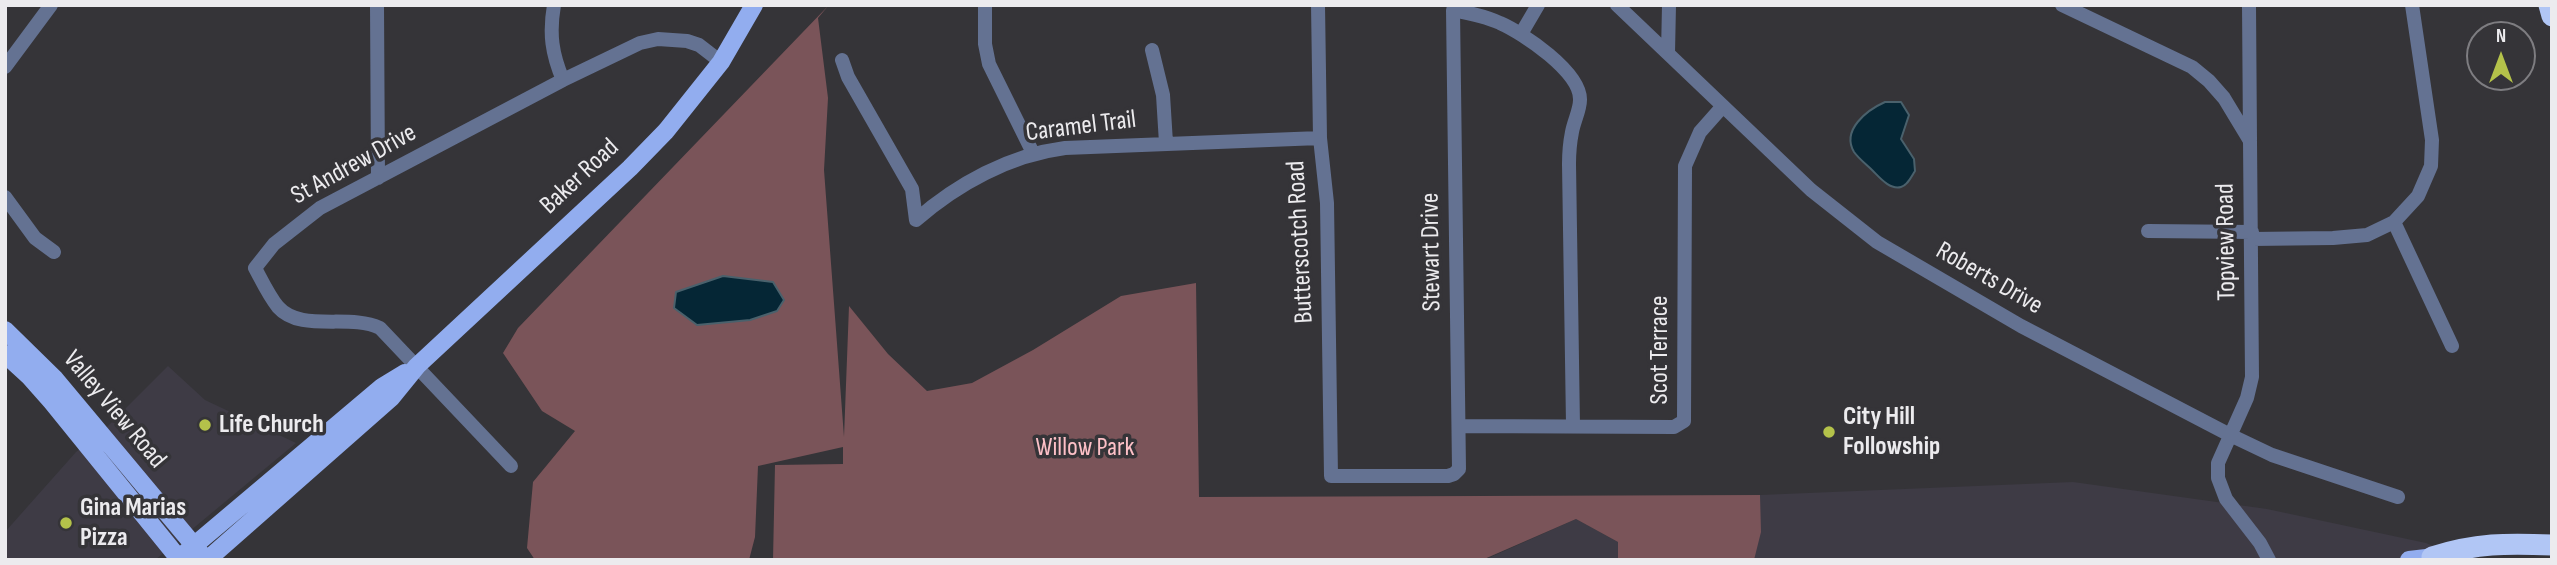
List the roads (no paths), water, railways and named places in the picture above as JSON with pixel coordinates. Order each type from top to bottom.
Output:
[{"type":"highway","points":[[2549,5],[2552,16]]},
{"type":"highway","points":[[2432,557],[2464,547],[2511,543],[2552,545]]},
{"type":"main road","name":"Baker Road","points":[[207,560],[391,398],[417,366],[630,168],[666,131],[721,62],[754,5]]},
{"type":"main road","name":"Valley View Road","points":[[5,330],[55,379],[207,560]]},
{"type":"main road","name":"Valley View Road","points":[[5,355],[29,376],[52,402],[179,559]]},
{"type":"main road","name":"Baker Road","points":[[179,559],[383,387],[417,366]]},
{"type":"main road","points":[[2409,560],[2498,550],[2552,554]]},
{"type":"street","points":[[5,67],[51,5]]},
{"type":"street","points":[[377,5],[378,178]]},
{"type":"street","points":[[554,5],[552,47],[554,59],[564,80]]},
{"type":"street","points":[[985,5],[985,44],[989,64],[1033,153]]},
{"type":"street","name":"Butterscotch Road","points":[[1318,5],[1320,138],[1327,203],[1331,476]]},
{"type":"street","points":[[1538,5],[1521,34],[1572,77],[1579,90],[1580,99],[1572,131],[1569,164],[1573,425]]},
{"type":"street","name":"Roberts Drive","points":[[1617,5],[1811,190],[1877,242],[2021,326],[2230,435],[2272,455],[2398,496]]},
{"type":"street","points":[[1668,53],[1669,5]]},
{"type":"street","name":"Topview Road","points":[[2062,5],[2192,67],[2224,98],[2250,141],[2252,377],[2247,398],[2218,463],[2221,489],[2269,560]]},
{"type":"street","points":[[2249,5],[2250,141]]},
{"type":"street","points":[[2148,231],[2348,237],[2367,235],[2394,222],[2418,196],[2427,180],[2433,155],[2412,5]]},
{"type":"street","name":"Stewart Drive","points":[[1331,476],[1454,474],[1461,462],[1453,10],[1494,20],[1521,34]]},
{"type":"street","name":"St Andrew Drive","points":[[511,466],[389,336],[369,322],[298,319],[287,314],[278,307],[255,268],[274,244],[296,224],[320,208],[640,43],[658,39],[687,41],[721,62]]},
{"type":"street","points":[[1152,50],[1163,95],[1166,143]]},
{"type":"street","name":"Caramel Trail","points":[[842,60],[848,77],[912,189],[916,220],[935,204],[995,169],[1033,153],[1065,148],[1320,138]]},
{"type":"street","name":"Scot Terrace","points":[[1460,426],[1674,427],[1684,421],[1685,166],[1700,132],[1723,106]]},
{"type":"street","points":[[5,197],[35,238],[54,252]]},
{"type":"street","points":[[2394,222],[2452,346]]},
{"type":"water","points":[[1885,102],[1901,102],[1909,115],[1901,139],[1914,159],[1915,171],[1901,187],[1893,187],[1882,180],[1856,155],[1851,144],[1853,129],[1858,122]]},
{"type":"water","points":[[723,276],[773,282],[784,300],[777,311],[750,320],[697,325],[674,308],[676,292]]},
{"type":"place","name":"Life Church","points":[[205,425]]},
{"type":"place","name":"City Hill Followship","points":[[1829,432]]},
{"type":"place","name":"Gina Marias Pizza","points":[[66,523]]},
{"type":"park label","name":"Willow Park","points":[[1085,448]]}]
